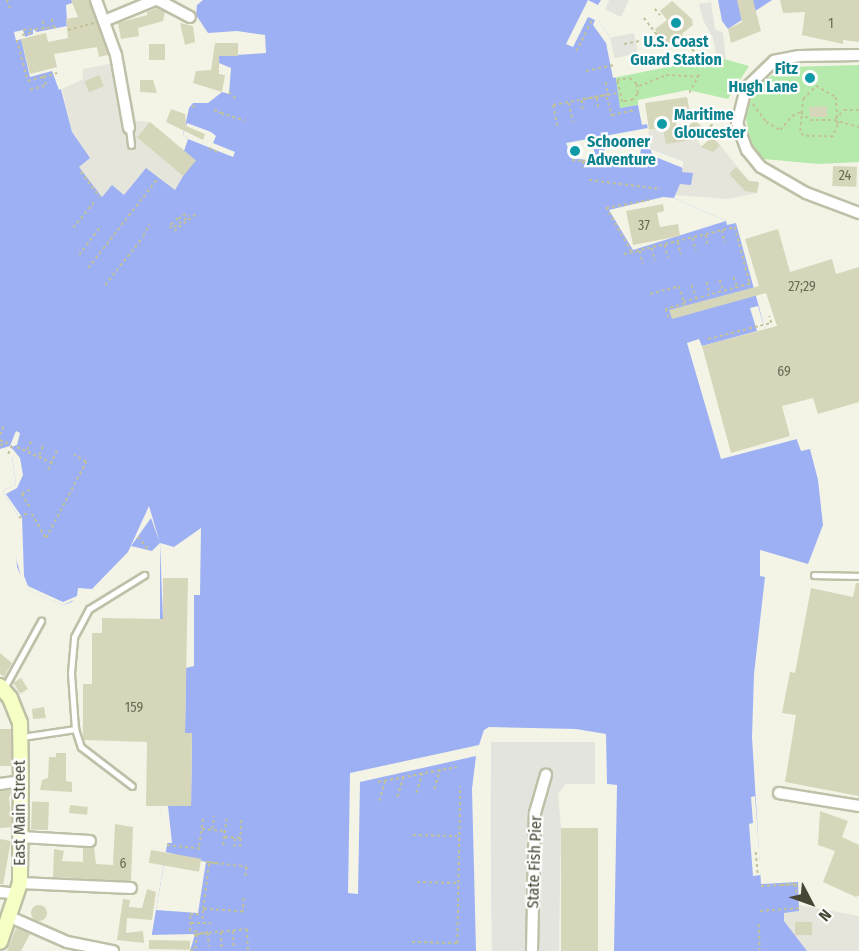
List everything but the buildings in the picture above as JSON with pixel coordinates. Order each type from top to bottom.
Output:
[{"type":"main road","name":"East Main Street","points":[[0,942],[19,888],[21,837],[20,723],[2,688]]},
{"type":"street","points":[[96,0],[117,59],[129,128]]},
{"type":"street","points":[[104,21],[157,0],[190,17]]},
{"type":"street","points":[[859,55],[799,56],[774,61],[746,88],[737,123],[747,150],[761,167],[810,195],[859,213]]},
{"type":"street","name":"State Fish Pier","points":[[532,951],[536,813],[546,775]]},
{"type":"street","points":[[0,784],[21,781]]},
{"type":"street","points":[[779,793],[859,806]]},
{"type":"street","points":[[21,837],[90,841]]},
{"type":"street","points":[[0,891],[19,888],[131,888]]},
{"type":"street","points":[[10,916],[68,942],[112,951]]},
{"type":"lane","points":[[129,128],[130,145]]},
{"type":"lane","points":[[132,786],[81,747],[75,729],[71,673],[74,637],[89,609],[144,575]]},
{"type":"lane","points":[[814,575],[859,576]]},
{"type":"lane","points":[[2,688],[41,621]]},
{"type":"lane","points":[[20,737],[75,729]]},
{"type":"path","points":[[7,0],[10,8]]},
{"type":"path","points":[[655,9],[660,15]]},
{"type":"path","points":[[624,44],[659,37],[644,18]]},
{"type":"path","points":[[23,30],[38,27],[39,31],[55,27],[52,19]]},
{"type":"path","points":[[576,51],[592,19]]},
{"type":"path","points":[[42,21],[45,30]]},
{"type":"path","points":[[68,30],[104,21]]},
{"type":"path","points":[[22,35],[33,32]]},
{"type":"path","points":[[681,35],[694,52]]},
{"type":"path","points":[[17,40],[28,81],[57,74]]},
{"type":"path","points":[[586,70],[615,66]]},
{"type":"path","points":[[689,93],[700,72]]},
{"type":"path","points":[[638,86],[666,75],[699,77]]},
{"type":"path","points":[[30,90],[46,86],[45,76]]},
{"type":"path","points":[[630,78],[638,86],[638,94],[633,100],[622,102],[618,93],[617,80],[630,78]]},
{"type":"path","points":[[606,82],[611,116],[639,110]]},
{"type":"path","points":[[816,86],[836,97],[838,114],[838,123],[833,137],[803,136],[801,112],[803,99],[816,86]]},
{"type":"path","points":[[229,92],[236,99]]},
{"type":"path","points":[[557,126],[553,105],[618,93]]},
{"type":"path","points":[[583,99],[608,95]]},
{"type":"path","points":[[596,97],[599,109]]},
{"type":"path","points":[[583,99],[583,112]]},
{"type":"path","points":[[750,101],[766,122],[780,130],[792,116],[801,112]]},
{"type":"path","points":[[569,102],[573,122]]},
{"type":"path","points":[[192,106],[196,107]]},
{"type":"path","points":[[834,120],[838,114],[849,108],[859,110]]},
{"type":"path","points":[[213,110],[245,121]]},
{"type":"path","points":[[717,120],[723,121],[728,110]]},
{"type":"path","points":[[801,112],[810,120],[834,120],[838,123],[859,127]]},
{"type":"path","points":[[221,113],[226,114]]},
{"type":"path","points":[[706,131],[717,120],[718,114],[724,115]]},
{"type":"path","points":[[209,148],[219,153]]},
{"type":"path","points":[[572,160],[590,161]]},
{"type":"path","points":[[577,160],[583,161],[583,168]]},
{"type":"path","points":[[81,172],[100,198],[90,207]]},
{"type":"path","points":[[88,268],[158,178]]},
{"type":"path","points":[[589,180],[660,189]]},
{"type":"path","points":[[652,188],[665,189]]},
{"type":"path","points":[[631,252],[606,208],[649,200]]},
{"type":"path","points":[[73,228],[95,201]]},
{"type":"path","points":[[174,222],[187,213]]},
{"type":"path","points":[[178,219],[170,226],[174,231],[196,214]]},
{"type":"path","points":[[174,227],[189,216]]},
{"type":"path","points":[[105,285],[149,225]]},
{"type":"path","points":[[79,255],[101,226]]},
{"type":"path","points":[[624,254],[736,227],[750,284],[682,302],[666,309],[669,319]]},
{"type":"path","points":[[722,230],[725,243]]},
{"type":"path","points":[[705,234],[708,248]]},
{"type":"path","points":[[139,241],[143,237]]},
{"type":"path","points":[[692,237],[696,250]]},
{"type":"path","points":[[677,241],[681,255]]},
{"type":"path","points":[[665,244],[668,258]]},
{"type":"path","points":[[652,247],[655,261]]},
{"type":"path","points":[[639,250],[643,264]]},
{"type":"path","points":[[734,277],[737,287]]},
{"type":"path","points":[[720,280],[723,291]]},
{"type":"path","points":[[707,282],[711,294]]},
{"type":"path","points":[[692,285],[696,298]]},
{"type":"path","points":[[650,294],[679,286],[682,302]]},
{"type":"path","points":[[708,339],[771,323],[769,316]]},
{"type":"path","points":[[0,435],[3,427]]},
{"type":"path","points":[[27,451],[32,439]]},
{"type":"path","points":[[0,440],[8,443],[0,446]]},
{"type":"path","points":[[39,456],[44,444]]},
{"type":"path","points":[[8,454],[12,445]]},
{"type":"path","points":[[16,447],[51,462]]},
{"type":"path","points":[[48,470],[57,450]]},
{"type":"path","points":[[32,514],[46,538],[86,462],[74,455]]},
{"type":"path","points":[[30,490],[22,494],[30,509]]},
{"type":"path","points":[[19,518],[28,512]]},
{"type":"path","points":[[138,537],[149,550]]},
{"type":"path","points":[[378,782],[440,768],[457,767]]},
{"type":"path","points":[[434,789],[440,768]]},
{"type":"path","points":[[416,793],[422,772]]},
{"type":"path","points":[[397,797],[404,776]]},
{"type":"path","points":[[379,801],[385,780]]},
{"type":"path","points":[[412,942],[457,943],[460,786]]},
{"type":"path","points":[[167,845],[200,848],[203,816]]},
{"type":"path","points":[[212,830],[214,816]]},
{"type":"path","points":[[223,845],[225,819]]},
{"type":"path","points":[[240,847],[242,819]]},
{"type":"path","points":[[201,828],[224,831]]},
{"type":"path","points":[[413,835],[458,836]]},
{"type":"path","points":[[224,837],[241,838]]},
{"type":"path","points":[[234,847],[235,838]]},
{"type":"path","points":[[756,852],[758,876]]},
{"type":"path","points":[[206,862],[246,867],[245,878]]},
{"type":"path","points":[[202,919],[209,862],[219,864]]},
{"type":"path","points":[[417,882],[458,883]]},
{"type":"path","points":[[781,885],[796,884],[797,902]]},
{"type":"path","points":[[761,886],[798,884]]},
{"type":"path","points":[[202,909],[243,912],[244,897]]},
{"type":"path","points":[[760,911],[799,908]]},
{"type":"path","points":[[201,914],[190,914],[190,931],[196,934],[247,929],[248,951]]},
{"type":"path","points":[[190,923],[211,923]]},
{"type":"path","points":[[759,924],[760,950]]},
{"type":"path","points":[[233,930],[234,948]]},
{"type":"path","points":[[221,931],[222,949]]},
{"type":"path","points":[[208,932],[209,947]]},
{"type":"path","points":[[190,951],[195,950],[196,934]]},
{"type":"shaded area","points":[[609,0],[629,0],[621,17],[605,9]]},
{"type":"shaded area","points":[[711,2],[715,29],[723,33],[726,59],[717,57],[713,38],[703,20],[699,4]]},
{"type":"shaded area","points":[[634,33],[638,54],[614,58],[610,38]]},
{"type":"shaded area","points":[[125,61],[136,121],[150,122],[204,168],[196,192],[118,203],[61,188],[72,132],[62,89],[83,79],[83,69]]},
{"type":"shaded area","points":[[663,128],[697,139],[702,147],[720,145],[749,181],[759,182],[757,193],[727,199],[675,195],[683,161],[651,149],[648,131]]},
{"type":"shaded area","points":[[491,742],[595,742],[595,784],[566,784],[558,794],[561,828],[559,951],[492,951]]},
{"type":"shaded area","points":[[799,905],[859,916],[859,951],[807,951],[784,922],[784,913],[799,911]]},
{"type":"green space","points":[[717,57],[749,66],[728,99],[688,90],[638,100],[638,105],[620,108],[613,78]]},
{"type":"green space","points":[[859,65],[859,162],[819,164],[763,159],[759,155],[749,139],[746,117],[749,102],[760,83],[785,67]]},
{"type":"water","points":[[0,0],[80,0],[66,5],[68,38],[54,54],[72,132],[90,158],[79,167],[102,197],[112,185],[124,195],[146,168],[175,190],[193,159],[184,151],[188,139],[183,135],[189,108],[193,103],[208,103],[222,92],[229,94],[231,68],[219,63],[219,56],[266,53],[265,35],[237,31],[208,33],[196,15],[197,5],[203,0],[607,0],[599,22],[610,37],[620,108],[638,105],[642,125],[647,124],[651,149],[683,161],[682,172],[693,173],[691,185],[680,184],[674,198],[726,221],[727,225],[736,223],[765,329],[757,332],[801,451],[810,449],[818,480],[823,525],[808,564],[760,550],[760,576],[765,577],[754,674],[752,737],[761,884],[798,882],[799,911],[784,913],[784,921],[807,951],[614,951],[617,785],[599,783],[598,739],[491,738],[492,951],[149,951],[168,839],[160,806],[160,543],[152,551],[131,546],[130,554],[93,590],[81,591],[72,602],[63,605],[27,589],[17,567],[15,528],[19,518],[3,491],[16,484],[12,456],[0,456]]},
{"type":"water","points":[[718,0],[772,0],[728,29],[722,21]]},
{"type":"pier","points":[[588,0],[598,5],[601,0],[609,0],[599,22],[610,37],[617,77],[613,78],[606,43],[593,25],[595,20],[588,17],[573,47],[566,44]]},
{"type":"pier","points":[[66,19],[69,19],[68,38],[54,54],[64,87],[59,90],[52,71],[30,77],[21,39],[16,41],[14,32],[23,30],[25,37],[33,34],[33,29],[37,32],[67,26]]},
{"type":"pier","points":[[187,123],[211,132],[216,136],[213,143],[235,152],[233,157],[188,139],[183,135]]},
{"type":"pier","points":[[648,128],[651,149],[683,161],[683,168],[653,156],[650,149],[641,149],[640,155],[616,156],[604,154],[605,149],[594,149],[594,161],[572,158],[566,143]]},
{"type":"pier","points":[[663,197],[674,198],[726,221],[633,250],[609,210]]},
{"type":"pier","points":[[758,306],[765,329],[757,332],[797,439],[721,459],[687,343],[699,339],[702,346],[757,331],[750,308]]},
{"type":"pier","points":[[16,431],[20,433],[17,445],[11,447],[20,458],[23,475],[17,488],[6,494],[22,517],[24,576],[28,586],[63,602],[77,596],[78,588],[92,589],[128,552],[149,506],[160,543],[151,518],[131,546],[133,554],[95,591],[63,605],[24,588],[15,554],[15,522],[19,518],[3,491],[16,484],[12,456],[0,456],[0,449],[10,446]]},
{"type":"pier","points":[[201,528],[200,595],[194,595],[194,666],[186,668],[185,733],[192,733],[191,806],[168,806],[172,843],[167,843],[160,806],[163,619],[160,543],[174,547]]},
{"type":"pier","points":[[489,727],[576,729],[606,734],[607,784],[596,784],[596,742],[491,742],[492,951],[476,951],[472,789],[476,756],[360,782],[358,894],[348,893],[350,773],[479,745],[484,730]]},
{"type":"pier","points":[[755,796],[761,875],[753,876],[749,824],[753,823],[751,797]]},
{"type":"pier","points":[[166,852],[206,862],[198,913],[156,910]]},
{"type":"pier","points":[[195,934],[190,951],[149,951],[149,935]]},
{"type":"place","name":"U.S. Coast Guard Station","points":[[676,23]]},
{"type":"place","name":"Fitz Hugh Lane","points":[[810,78]]},
{"type":"place","name":"Maritime Gloucester","points":[[662,124]]},
{"type":"place","name":"Schooner Adventure","points":[[575,151]]}]
